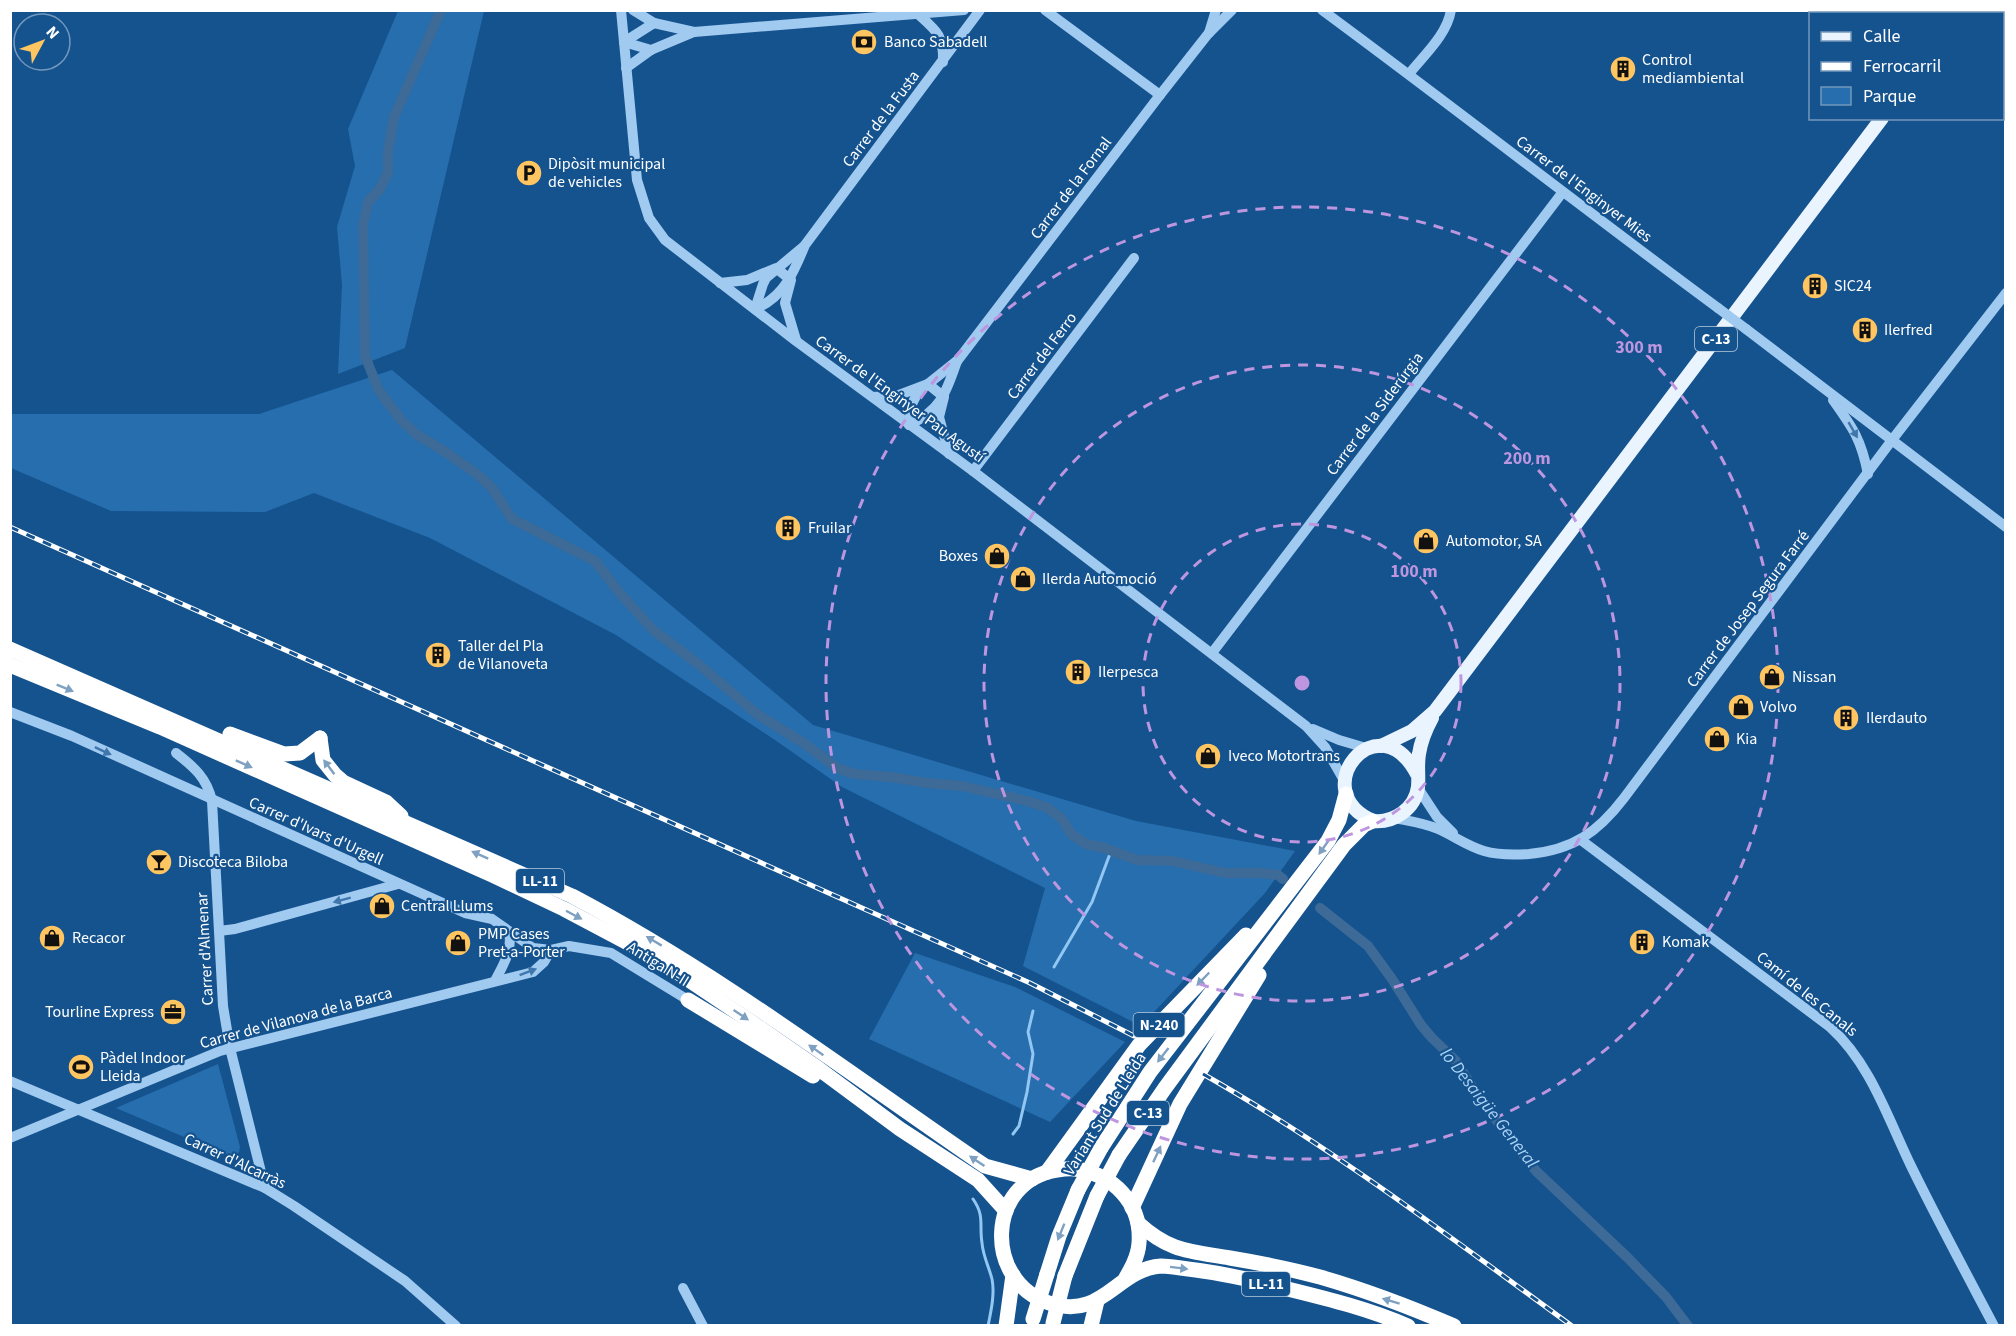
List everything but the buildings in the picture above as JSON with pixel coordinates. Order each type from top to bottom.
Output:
[{"type":"highway","name":"LL-11","points":[[10,649],[572,896],[679,956],[754,1005],[985,1166],[1032,1179]]},
{"type":"highway","name":"LL-11","points":[[10,665],[160,727],[564,909],[677,972],[819,1069],[900,1129],[978,1180],[1006,1211]]},
{"type":"highway","points":[[207,734],[228,734],[284,754],[300,753],[320,738],[323,760],[335,775],[343,782],[386,802],[410,824]]},
{"type":"highway","name":"Variant Sud de Lleida","points":[[1033,1322],[1059,1236],[1078,1190],[1101,1148],[1150,1072],[1289,893],[1335,829],[1345,788]]},
{"type":"highway","name":"Variant Sud de Lleida","points":[[1053,1324],[1065,1276],[1097,1196],[1119,1155],[1177,1071],[1348,840],[1364,825],[1373,821]]},
{"type":"highway","name":"N-240","points":[[1047,1172],[1139,1045],[1289,893]]},
{"type":"highway","name":"N-240","points":[[1132,1208],[1180,1104],[1302,903]]},
{"type":"highway","points":[[688,1000],[900,1129]]},
{"type":"highway","name":"LL-11","points":[[1124,1281],[1134,1263],[1139,1244],[1138,1224],[1132,1208],[1118,1187],[1096,1173],[1072,1168],[1047,1172],[1032,1179],[1012,1199],[1002,1227],[1001,1244],[1005,1260],[1023,1287],[1036,1297],[1050,1303],[1066,1306],[1097,1301],[1143,1269],[1162,1266],[1221,1273],[1317,1296],[1408,1326]]},
{"type":"highway","name":"LL-11","points":[[1138,1224],[1154,1238],[1182,1251],[1231,1258],[1321,1278],[1406,1305],[1454,1326]]},
{"type":"highway","points":[[1006,1326],[1013,1275]]},
{"type":"highway","points":[[1091,1326],[1097,1301]]},
{"type":"main road","name":"C-13","points":[[1366,747],[1381,746],[1412,731],[1435,711],[1880,120]]},
{"type":"main road","name":"C-13","points":[[1394,818],[1412,803],[1421,743],[1435,711]]},
{"type":"main road","points":[[1381,746],[1401,753],[1408,760],[1417,781]]},
{"type":"main road","points":[[1366,747],[1353,758],[1349,765],[1345,788],[1355,810],[1373,821],[1394,818]]},
{"type":"street","name":"Carrer de l'Enginyer Pau Agustí","points":[[621,10],[637,180],[649,218],[665,240],[796,341],[973,471],[1306,726],[1324,747],[1345,788]]},
{"type":"street","points":[[633,10],[654,23],[694,32],[964,10]]},
{"type":"street","name":"Carrer de la Fusta","points":[[796,341],[785,303],[790,280],[805,245],[944,62],[980,10]]},
{"type":"street","points":[[1045,10],[1160,95]]},
{"type":"street","name":"Carrer de la Fornal","points":[[1208,34],[1216,10]]},
{"type":"street","name":"Carrer de la Fornal","points":[[909,425],[914,398],[958,360],[1160,95],[1208,34],[1232,10]]},
{"type":"street","name":"Carrer de l'Enginyer Mies","points":[[1322,10],[2006,527]]},
{"type":"street","points":[[1409,74],[1445,29],[1451,10]]},
{"type":"street","points":[[919,15],[940,35],[944,46],[944,62]]},
{"type":"street","points":[[624,42],[654,23]]},
{"type":"street","points":[[627,68],[651,50],[694,32]]},
{"type":"street","points":[[624,42],[651,50]]},
{"type":"street","name":"Carrer de la Siderúrgia","points":[[1212,653],[1562,193]]},
{"type":"street","name":"Carrer de la Fusta","points":[[755,309],[763,284],[776,268],[805,245]]},
{"type":"street","name":"Carrer del Ferro","points":[[973,471],[1134,258]]},
{"type":"street","points":[[776,268],[790,280]]},
{"type":"street","name":"Carrer de la Fusta","points":[[720,283],[747,280],[776,268]]},
{"type":"street","name":"Carrer de la Fusta","points":[[755,309],[774,298],[790,280]]},
{"type":"street","name":"Carrer de Josep Segura Farré","points":[[1394,818],[1421,823],[1485,851],[1523,854],[1559,849],[1581,840],[1600,826],[1615,811],[1892,440],[2006,293]]},
{"type":"street","name":"Carrer de la Fornal","points":[[949,454],[939,411],[958,360]]},
{"type":"street","points":[[928,384],[944,396]]},
{"type":"street","name":"Carrer de la Fornal","points":[[873,397],[899,395],[928,384]]},
{"type":"street","name":"Carrer de l'Enginyer Mies","points":[[1828,392],[1862,446],[1868,474]]},
{"type":"street","name":"Carrer de la Fornal","points":[[909,425],[930,413],[944,396]]},
{"type":"street","name":"Carrer d'Ivars d'Urgell","points":[[10,712],[72,736],[465,913],[492,919],[533,948],[551,950],[569,946],[611,953]]},
{"type":"street","name":"Carrer de l'Enginyer Pau Agustí","points":[[1306,726],[1339,740],[1366,747]]},
{"type":"street","name":"Carrer d'Almenar","points":[[176,753],[205,779],[212,801],[222,1006],[230,1048],[265,1188]]},
{"type":"street","name":"Carrer de Josep Segura Farré","points":[[1417,781],[1437,817],[1464,843]]},
{"type":"street","name":"Camí de les Canals","points":[[1581,840],[1830,1027],[1850,1047],[1863,1067],[1924,1192],[1994,1326]]},
{"type":"street","points":[[219,931],[235,929],[398,884]]},
{"type":"street","points":[[495,981],[508,956],[509,932]]},
{"type":"street","name":"Carrer de Vilanova de la Barca","points":[[10,1138],[230,1048],[533,972],[544,962],[551,950]]},
{"type":"street","name":"Antiga N-II","points":[[611,953],[688,1000]]},
{"type":"street","name":"Carrer d'Alcarràs","points":[[10,1081],[265,1188],[405,1281],[456,1326]]},
{"type":"street","points":[[683,1288],[703,1326]]},
{"type":"green space","points":[[398,11],[484,11],[405,348],[338,374],[342,285],[337,227],[355,166],[348,129]]},
{"type":"green space","points":[[392,370],[813,725],[1136,821],[1295,851],[1265,893],[1141,1026],[1023,966],[1045,888],[842,787],[616,635],[430,538],[314,493],[265,512],[111,511],[11,468],[11,414],[259,414]]},
{"type":"green space","points":[[915,953],[1015,987],[1125,1042],[1050,1122],[869,1039]]},
{"type":"green space","points":[[218,1064],[240,1147],[235,1156],[229,1156],[116,1108]]},
{"type":"waterway","points":[[441,10],[394,117],[388,152],[388,172],[380,189],[368,202],[363,225],[365,356],[379,391],[402,421],[416,434],[478,475],[492,488],[512,519],[595,561],[653,630],[697,663],[757,714],[805,744],[837,768],[854,774],[962,786],[1031,802],[1048,808],[1062,819],[1071,834],[1086,844],[1137,860],[1173,861],[1225,873],[1260,873],[1278,875],[1283,879]]},
{"type":"waterway","points":[[1054,967],[1092,902],[1111,851]]},
{"type":"waterway","name":"lo Desaigüe General","points":[[1320,908],[1368,946],[1421,1025],[1455,1060],[1482,1102],[1536,1171],[1627,1257],[1666,1297],[1688,1326]]},
{"type":"waterway","points":[[1013,1134],[1019,1126],[1027,1092],[1033,1054],[1028,1032],[1033,1011]]},
{"type":"waterway","points":[[973,1199],[980,1216],[983,1248],[993,1285],[988,1326]]},
{"type":"railway","points":[[10,527],[1030,983],[1134,1036]]},
{"type":"railway","points":[[1203,1074],[1345,1163],[1572,1326]]},
{"type":"place","name":"Banco Sabadell","points":[[864,42]]},
{"type":"place","name":"Control mediambiental","points":[[1623,69]]},
{"type":"place","name":"Dipòsit municipal de vehicles","points":[[529,173]]},
{"type":"place","name":"SIC24","points":[[1815,286]]},
{"type":"place","name":"Ilerfred","points":[[1865,330]]},
{"type":"place","name":"Fruilar","points":[[788,528]]},
{"type":"place","name":"Automotor, SA","points":[[1426,541]]},
{"type":"place","name":"Boxes","points":[[997,556]]},
{"type":"place","name":"Ilerda Automoció","points":[[1023,579]]},
{"type":"place","name":"Taller del Pla de Vilanoveta","points":[[438,655]]},
{"type":"place","name":"Ilerpesca","points":[[1078,672]]},
{"type":"place","name":"Nissan","points":[[1772,677]]},
{"type":"place","name":"Volvo","points":[[1741,707]]},
{"type":"place","name":"Ilerdauto","points":[[1846,718]]},
{"type":"place","name":"Kia","points":[[1717,739]]},
{"type":"place","name":"Iveco Motortrans","points":[[1208,756]]},
{"type":"place","name":"Discoteca Biloba","points":[[159,862]]},
{"type":"place","name":"Central Llums","points":[[382,906]]},
{"type":"place","name":"Recacor","points":[[52,938]]},
{"type":"place","name":"Komak","points":[[1642,942]]},
{"type":"place","name":"PMP Cases Pret-a-Porter","points":[[458,943]]},
{"type":"place","name":"Tourline Express","points":[[173,1012]]},
{"type":"place","name":"Pàdel Indoor Lleida","points":[[81,1067]]}]
